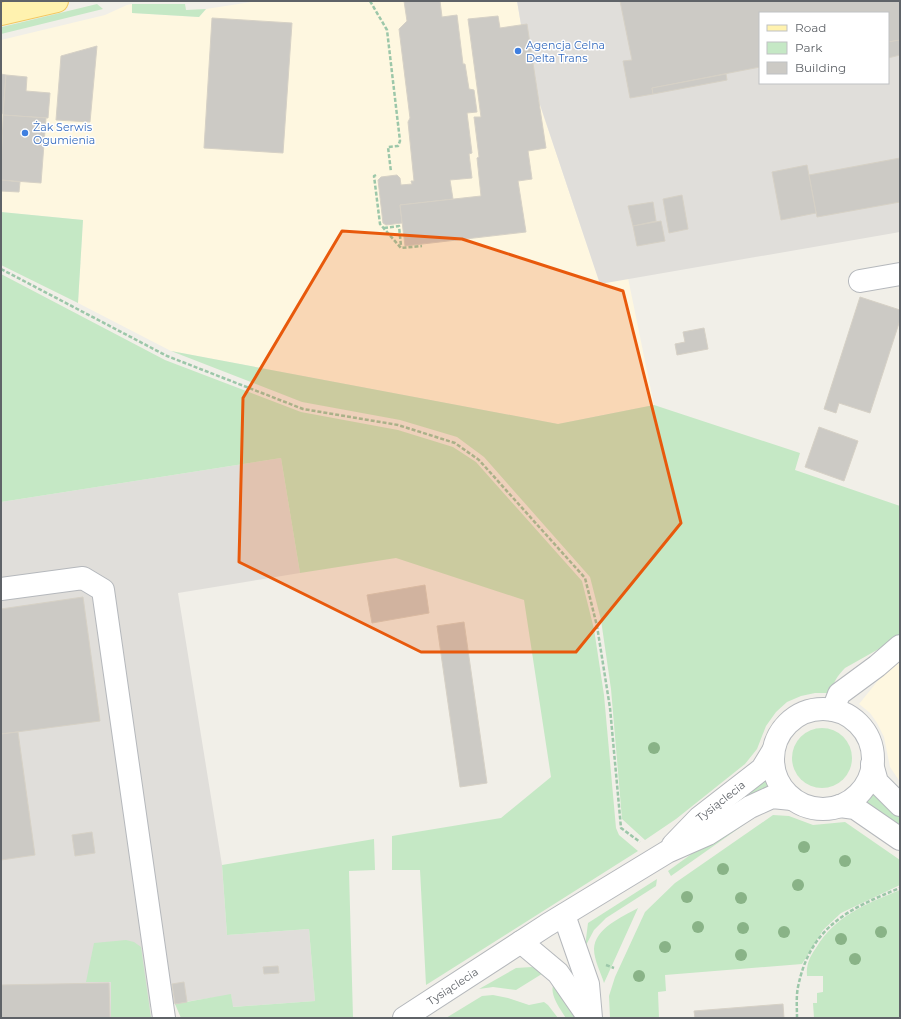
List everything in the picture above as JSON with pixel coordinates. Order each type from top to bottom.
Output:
[{"type":"main road","points":[[1,14],[57,1]]},
{"type":"street","points":[[860,281],[900,274]]},
{"type":"street","points":[[1,589],[82,578],[103,590],[164,1018]]},
{"type":"street","points":[[832,710],[839,694],[877,666],[900,646]]},
{"type":"street","points":[[900,805],[877,782],[872,764],[872,752],[863,731],[856,722],[832,710],[810,711],[798,716],[787,724],[778,737],[773,751],[774,768],[778,782],[792,799],[810,807],[825,809],[840,806],[855,808],[900,839]]},
{"type":"street","name":"Tysiąclecia","points":[[667,852],[699,818],[762,769],[773,751]]},
{"type":"street","points":[[840,806],[853,798],[865,786],[872,764]]},
{"type":"street","name":"Tysiąclecia","points":[[404,1018],[521,942],[667,852],[708,834],[750,807],[772,797],[792,799]]},
{"type":"street","points":[[564,915],[588,984],[590,1018]]},
{"type":"street","points":[[521,942],[558,973],[590,1018]]},
{"type":"path","points":[[370,1],[387,30],[400,141],[398,146],[388,147],[391,172]]},
{"type":"path","points":[[376,175],[374,176],[380,224],[401,246],[401,248],[422,246]]},
{"type":"path","points":[[384,228],[399,226],[401,246]]},
{"type":"path","points":[[1,270],[167,356],[303,409],[398,425],[455,443],[479,460],[585,578],[597,626],[610,708],[621,828],[642,844]]},
{"type":"path","points":[[797,1018],[797,988],[811,951],[824,931],[842,915],[870,900],[900,888]]},
{"type":"highlighted area","points":[[342,231],[462,239],[623,291],[681,523],[576,652],[421,652],[239,562],[243,398]]},
{"type":"shaded area","points":[[257,1],[517,1],[529,72],[600,284],[628,278],[654,405],[558,424],[171,351],[78,303],[83,220],[1,212],[1,40],[105,15],[132,4],[132,13],[199,17],[206,9]]},
{"type":"shaded area","points":[[517,1],[900,1],[900,232],[600,284],[529,72]]},
{"type":"shaded area","points":[[281,458],[300,573],[178,593],[222,865],[227,935],[309,929],[315,1001],[232,1007],[231,995],[150,1007],[151,1018],[1,1018],[1,502]]},
{"type":"shaded area","points":[[897,657],[900,658],[900,782],[890,767],[884,737],[877,723],[870,713],[859,704]]},
{"type":"green space","points":[[97,4],[103,9],[1,34],[2,27]]},
{"type":"green space","points":[[132,4],[185,4],[186,10],[206,9],[199,17],[132,13]]},
{"type":"green space","points":[[1,212],[83,220],[78,303],[1,265]]},
{"type":"green space","points":[[1,274],[165,360],[301,412],[398,430],[453,447],[476,462],[582,581],[594,629],[604,695],[616,828],[619,835],[638,851],[426,985],[420,870],[392,870],[392,836],[501,818],[551,777],[524,600],[396,558],[300,573],[281,458],[1,502]]},
{"type":"green space","points":[[171,351],[558,424],[654,405],[800,453],[795,470],[900,506],[900,637],[845,668],[836,680],[831,693],[815,693],[801,696],[787,702],[776,712],[766,726],[757,749],[745,764],[676,819],[645,840],[622,819],[611,689],[601,620],[590,577],[484,457],[457,437],[400,420],[302,402]]},
{"type":"green space","points":[[822,728],[838,733],[843,737],[847,742],[852,758],[847,774],[843,779],[838,783],[822,788],[806,783],[801,779],[797,774],[792,758],[797,742],[801,737],[806,733]]},
{"type":"green space","points":[[767,776],[770,788],[725,807]]},
{"type":"green space","points":[[872,790],[900,817],[900,828],[864,800]]},
{"type":"green space","points":[[769,807],[671,876],[668,871],[704,845]]},
{"type":"green space","points":[[773,815],[789,816],[813,825],[845,822],[900,860],[900,885],[841,913],[823,930],[802,964],[665,975],[666,991],[658,992],[659,1018],[610,1018],[609,996],[615,977],[645,912],[675,883]]},
{"type":"green space","points":[[374,839],[375,870],[349,871],[353,1018],[181,1018],[175,1004],[231,994],[233,1007],[315,1001],[309,929],[227,935],[222,865]]},
{"type":"green space","points":[[657,879],[656,886],[606,918],[594,930],[585,947],[588,923]]},
{"type":"green space","points":[[900,890],[900,1018],[814,1018],[813,1003],[817,1003],[817,993],[823,992],[823,976],[807,976],[807,972],[810,958],[824,937],[842,919],[853,912],[875,900]]},
{"type":"green space","points":[[638,908],[604,983],[595,958],[594,949],[599,935],[617,919]]},
{"type":"green space","points":[[126,940],[134,942],[141,947],[151,1018],[111,1018],[111,982],[86,982],[94,943]]},
{"type":"green space","points":[[532,967],[545,972],[516,990],[493,987],[479,989],[516,968]]},
{"type":"green space","points":[[555,982],[575,1018],[566,1018],[555,1000],[552,990]]},
{"type":"green space","points":[[493,995],[529,1005],[544,1002],[558,1018],[446,1018],[482,996]]},
{"type":"building","points":[[404,1],[440,1],[442,17],[457,15],[463,64],[465,64],[469,89],[474,90],[477,112],[467,113],[472,153],[469,154],[472,178],[450,180],[453,199],[400,205],[402,223],[386,225],[383,223],[378,180],[381,177],[397,175],[400,178],[401,185],[412,184],[411,181],[414,181],[408,122],[410,118],[399,29],[407,21]]},
{"type":"building","points":[[620,1],[900,1],[900,40],[889,42],[889,12],[759,12],[759,67],[652,88],[653,94],[630,98],[623,61],[632,60]]},
{"type":"building","points":[[498,16],[500,28],[527,24],[546,148],[528,151],[532,179],[518,181],[526,232],[405,246],[400,205],[481,196],[477,158],[479,157],[474,117],[481,117],[468,19]]},
{"type":"building","points":[[212,18],[292,23],[283,153],[204,148]]},
{"type":"building","points":[[900,40],[900,55],[889,58],[889,42]]},
{"type":"building","points":[[97,46],[90,122],[56,120],[61,56]]},
{"type":"building","points":[[1,74],[6,75],[3,114],[1,113]]},
{"type":"building","points":[[726,74],[727,80],[653,94],[652,88]]},
{"type":"building","points":[[6,75],[27,77],[26,91],[50,93],[48,118],[3,115]]},
{"type":"building","points":[[3,115],[46,118],[41,183],[1,180]]},
{"type":"building","points":[[900,158],[900,202],[817,217],[809,175]]},
{"type":"building","points":[[807,165],[816,213],[781,220],[772,172]]},
{"type":"building","points":[[1,180],[20,182],[19,192],[1,191]]},
{"type":"building","points":[[682,195],[688,229],[669,233],[663,199]]},
{"type":"building","points":[[653,202],[656,221],[633,226],[628,206]]},
{"type":"building","points":[[661,221],[665,241],[637,246],[633,226]]},
{"type":"building","points":[[860,297],[900,310],[900,320],[870,413],[839,403],[836,413],[824,409]]},
{"type":"building","points":[[704,328],[708,349],[677,355],[675,344],[685,342],[683,332]]},
{"type":"building","points":[[819,427],[858,441],[844,481],[805,467]]},
{"type":"building","points":[[425,585],[429,613],[372,623],[367,595]]},
{"type":"building","points":[[83,597],[100,721],[1,734],[1,609]]},
{"type":"building","points":[[464,622],[487,783],[460,787],[437,626]]},
{"type":"building","points":[[18,732],[35,855],[1,860],[1,734]]},
{"type":"building","points":[[92,832],[95,853],[75,856],[72,835]]},
{"type":"building","points":[[278,966],[279,973],[264,974],[263,967]]},
{"type":"building","points":[[184,982],[187,1002],[175,1004],[172,984]]},
{"type":"building","points":[[109,983],[110,1018],[1,1018],[1,985]]},
{"type":"building","points":[[783,1004],[784,1018],[695,1018],[694,1011]]},
{"type":"place","name":"Agencja Celna Delta Trans","points":[[518,51]]},
{"type":"place","name":"Żak Serwis Ogumienia","points":[[25,133]]}]
